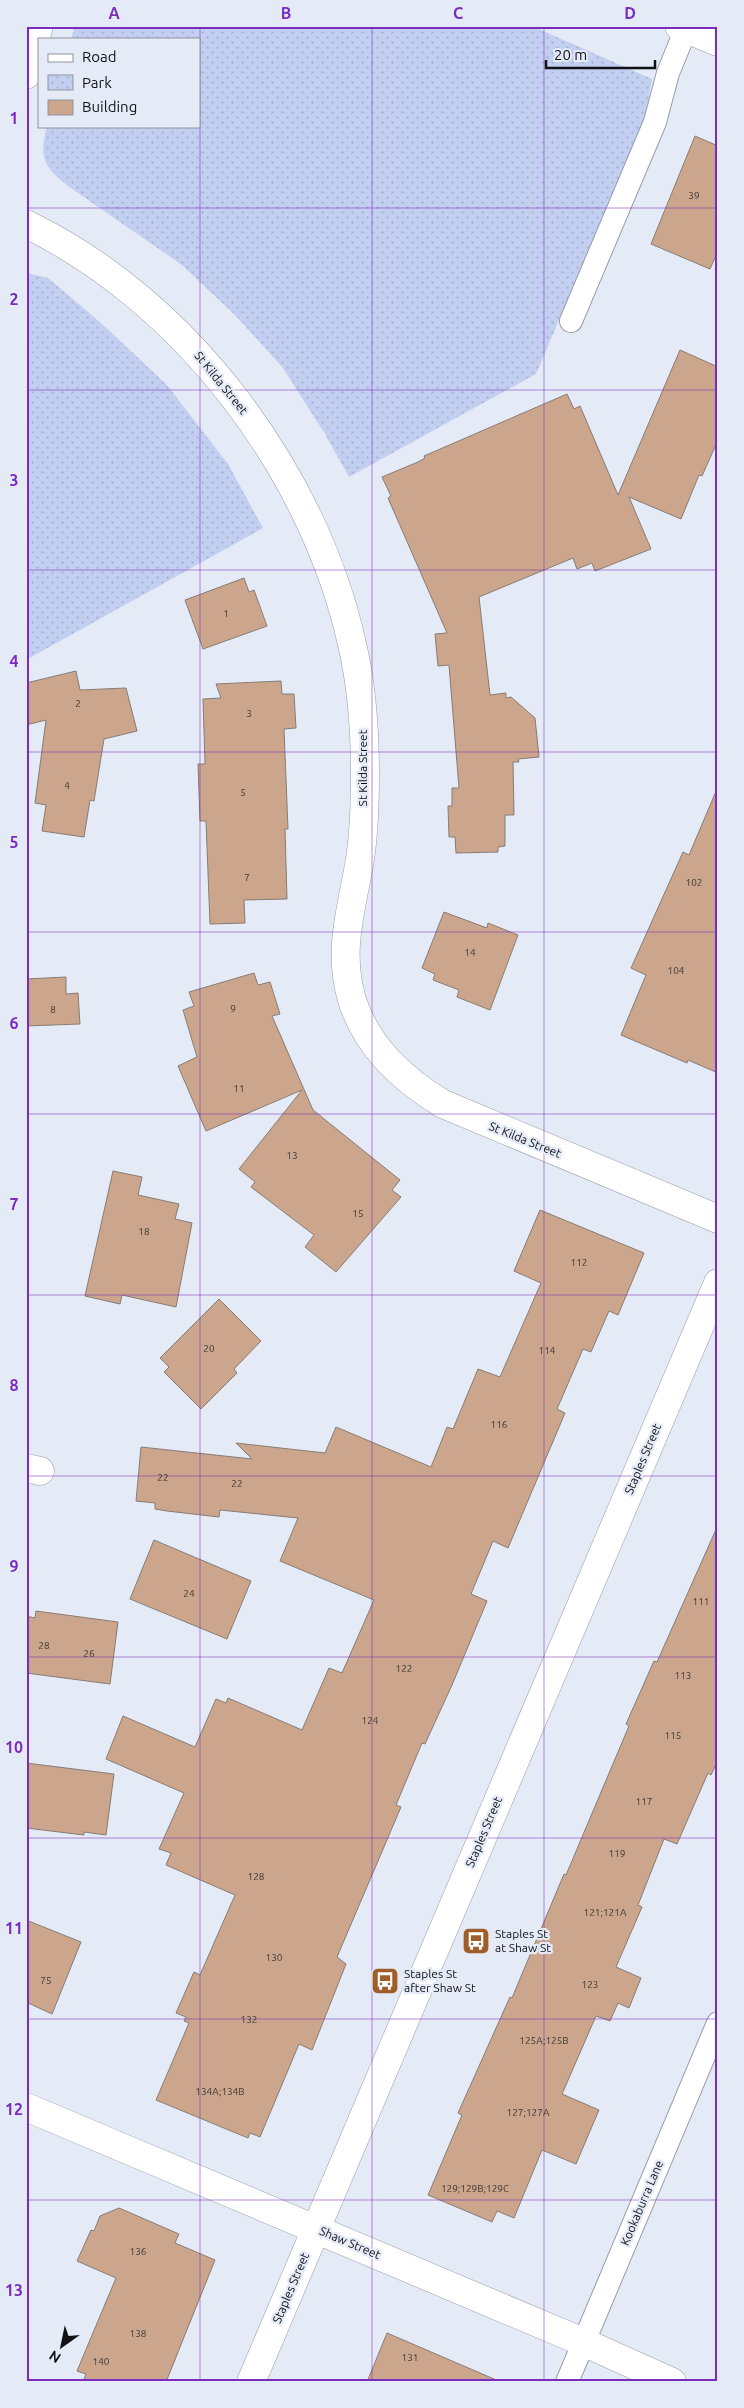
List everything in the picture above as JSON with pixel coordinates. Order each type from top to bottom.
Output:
[{"type":"street","points":[[26,75],[39,26]]},
{"type":"street","points":[[682,28],[718,42]]},
{"type":"street","name":"St Kilda Street","points":[[26,224],[96,266],[156,310],[208,364],[259,430],[299,501],[330,567],[352,644],[363,719],[365,775],[363,828],[344,950],[352,998],[362,1024],[375,1046],[393,1067],[416,1088],[443,1104],[718,1220]]},
{"type":"street","name":"Staples Street","points":[[251,2382],[718,1283]]},
{"type":"street","name":"Shaw Street","points":[[26,2107],[583,2342],[672,2382]]},
{"type":"lane","points":[[571,321],[655,122],[682,28]]},
{"type":"lane","name":"Kookaburra Lane","points":[[567,2382],[718,2024]]},
{"type":"green space","points":[[75,26],[532,26],[652,79],[645,118],[536,374],[349,477],[325,434],[283,368],[235,315],[182,265],[68,186],[53,173],[45,160],[43,146],[47,128],[200,128],[200,38],[71,38]]},
{"type":"green space","points":[[26,273],[48,278],[101,323],[167,385],[228,464],[263,528],[26,660]]},
{"type":"building","points":[[695,136],[718,146],[718,251],[710,269],[651,244]]},
{"type":"building","points":[[680,350],[718,367],[718,440],[702,476],[699,475],[681,519],[629,497],[651,549],[595,571],[592,563],[577,569],[573,558],[479,597],[490,695],[506,693],[506,698],[511,697],[535,718],[539,757],[518,759],[519,762],[513,762],[514,815],[505,815],[505,846],[498,847],[498,852],[456,853],[455,837],[449,837],[448,806],[452,806],[452,788],[459,788],[449,665],[438,666],[435,634],[447,633],[388,498],[391,496],[382,477],[418,462],[425,458],[424,456],[567,394],[574,409],[580,406],[618,495]]},
{"type":"building","points":[[244,578],[249,592],[254,590],[267,626],[203,649],[185,600]]},
{"type":"building","points":[[76,671],[80,690],[126,688],[137,731],[104,739],[94,801],[90,800],[84,837],[42,831],[46,805],[35,803],[46,720],[26,725],[26,683]]},
{"type":"building","points":[[281,681],[282,694],[294,694],[296,728],[284,729],[288,829],[285,829],[287,899],[244,900],[245,923],[210,924],[206,821],[200,821],[198,764],[205,764],[203,699],[221,698],[216,684]]},
{"type":"building","points":[[717,789],[718,1073],[688,1060],[687,1063],[621,1035],[646,975],[631,968],[683,852],[689,855]]},
{"type":"building","points":[[444,912],[487,928],[488,923],[518,935],[490,1010],[457,997],[459,990],[433,980],[435,974],[422,968]]},
{"type":"building","points":[[254,973],[258,985],[270,982],[280,1014],[272,1016],[313,1110],[400,1180],[392,1190],[401,1197],[336,1272],[305,1247],[314,1235],[251,1187],[255,1182],[239,1169],[302,1090],[206,1131],[178,1066],[197,1057],[183,1010],[194,1006],[189,992]]},
{"type":"building","points":[[66,977],[66,994],[78,993],[80,1024],[26,1026],[26,979]]},
{"type":"building","points":[[113,1171],[142,1177],[138,1195],[179,1204],[175,1219],[192,1223],[176,1307],[122,1295],[120,1304],[85,1296]]},
{"type":"building","points":[[540,1210],[644,1253],[618,1315],[609,1311],[591,1352],[583,1349],[557,1409],[565,1413],[508,1548],[493,1541],[471,1594],[487,1601],[452,1685],[425,1744],[422,1743],[396,1805],[401,1807],[337,1957],[346,1964],[312,2050],[299,2044],[260,2137],[250,2133],[248,2138],[156,2100],[189,2023],[184,2021],[186,2017],[176,2013],[194,1972],[200,1975],[235,1895],[166,1865],[171,1853],[159,1849],[184,1793],[106,1759],[123,1716],[195,1747],[216,1699],[226,1703],[228,1698],[302,1730],[329,1668],[342,1673],[374,1600],[280,1561],[298,1518],[220,1510],[219,1517],[155,1509],[155,1503],[136,1501],[141,1447],[252,1459],[236,1443],[325,1453],[336,1427],[431,1467],[447,1427],[453,1429],[478,1369],[500,1377],[541,1283],[514,1271]]},
{"type":"building","points":[[219,1299],[261,1341],[234,1369],[237,1373],[201,1409],[164,1372],[169,1367],[160,1358]]},
{"type":"building","points":[[718,1525],[718,1760],[711,1775],[708,1773],[677,1844],[664,1839],[638,1905],[642,1907],[616,1967],[641,1978],[629,2008],[618,2003],[610,2021],[596,2016],[562,2094],[599,2110],[576,2164],[542,2150],[514,2218],[497,2211],[492,2222],[428,2195],[462,2115],[458,2113],[510,1997],[512,1998],[564,1874],[566,1875],[629,1726],[626,1724],[654,1661],[657,1662]]},
{"type":"building","points":[[154,1540],[251,1581],[227,1639],[130,1599]]},
{"type":"building","points":[[36,1611],[118,1622],[110,1684],[26,1673],[26,1616],[35,1618]]},
{"type":"building","points":[[26,1763],[114,1774],[106,1835],[84,1832],[84,1835],[26,1828]]},
{"type":"building","points":[[26,1920],[81,1942],[52,2014],[26,2002]]},
{"type":"building","points":[[119,2208],[179,2234],[175,2243],[215,2260],[166,2382],[83,2382],[86,2374],[77,2371],[116,2278],[77,2261],[91,2230],[94,2231],[100,2216]]},
{"type":"building","points":[[387,2333],[501,2382],[367,2382]]},
{"type":"place","name":"Staples St at Shaw St","points":[[476,1941]]},
{"type":"place","name":"Staples St after Shaw St","points":[[385,1981]]}]
